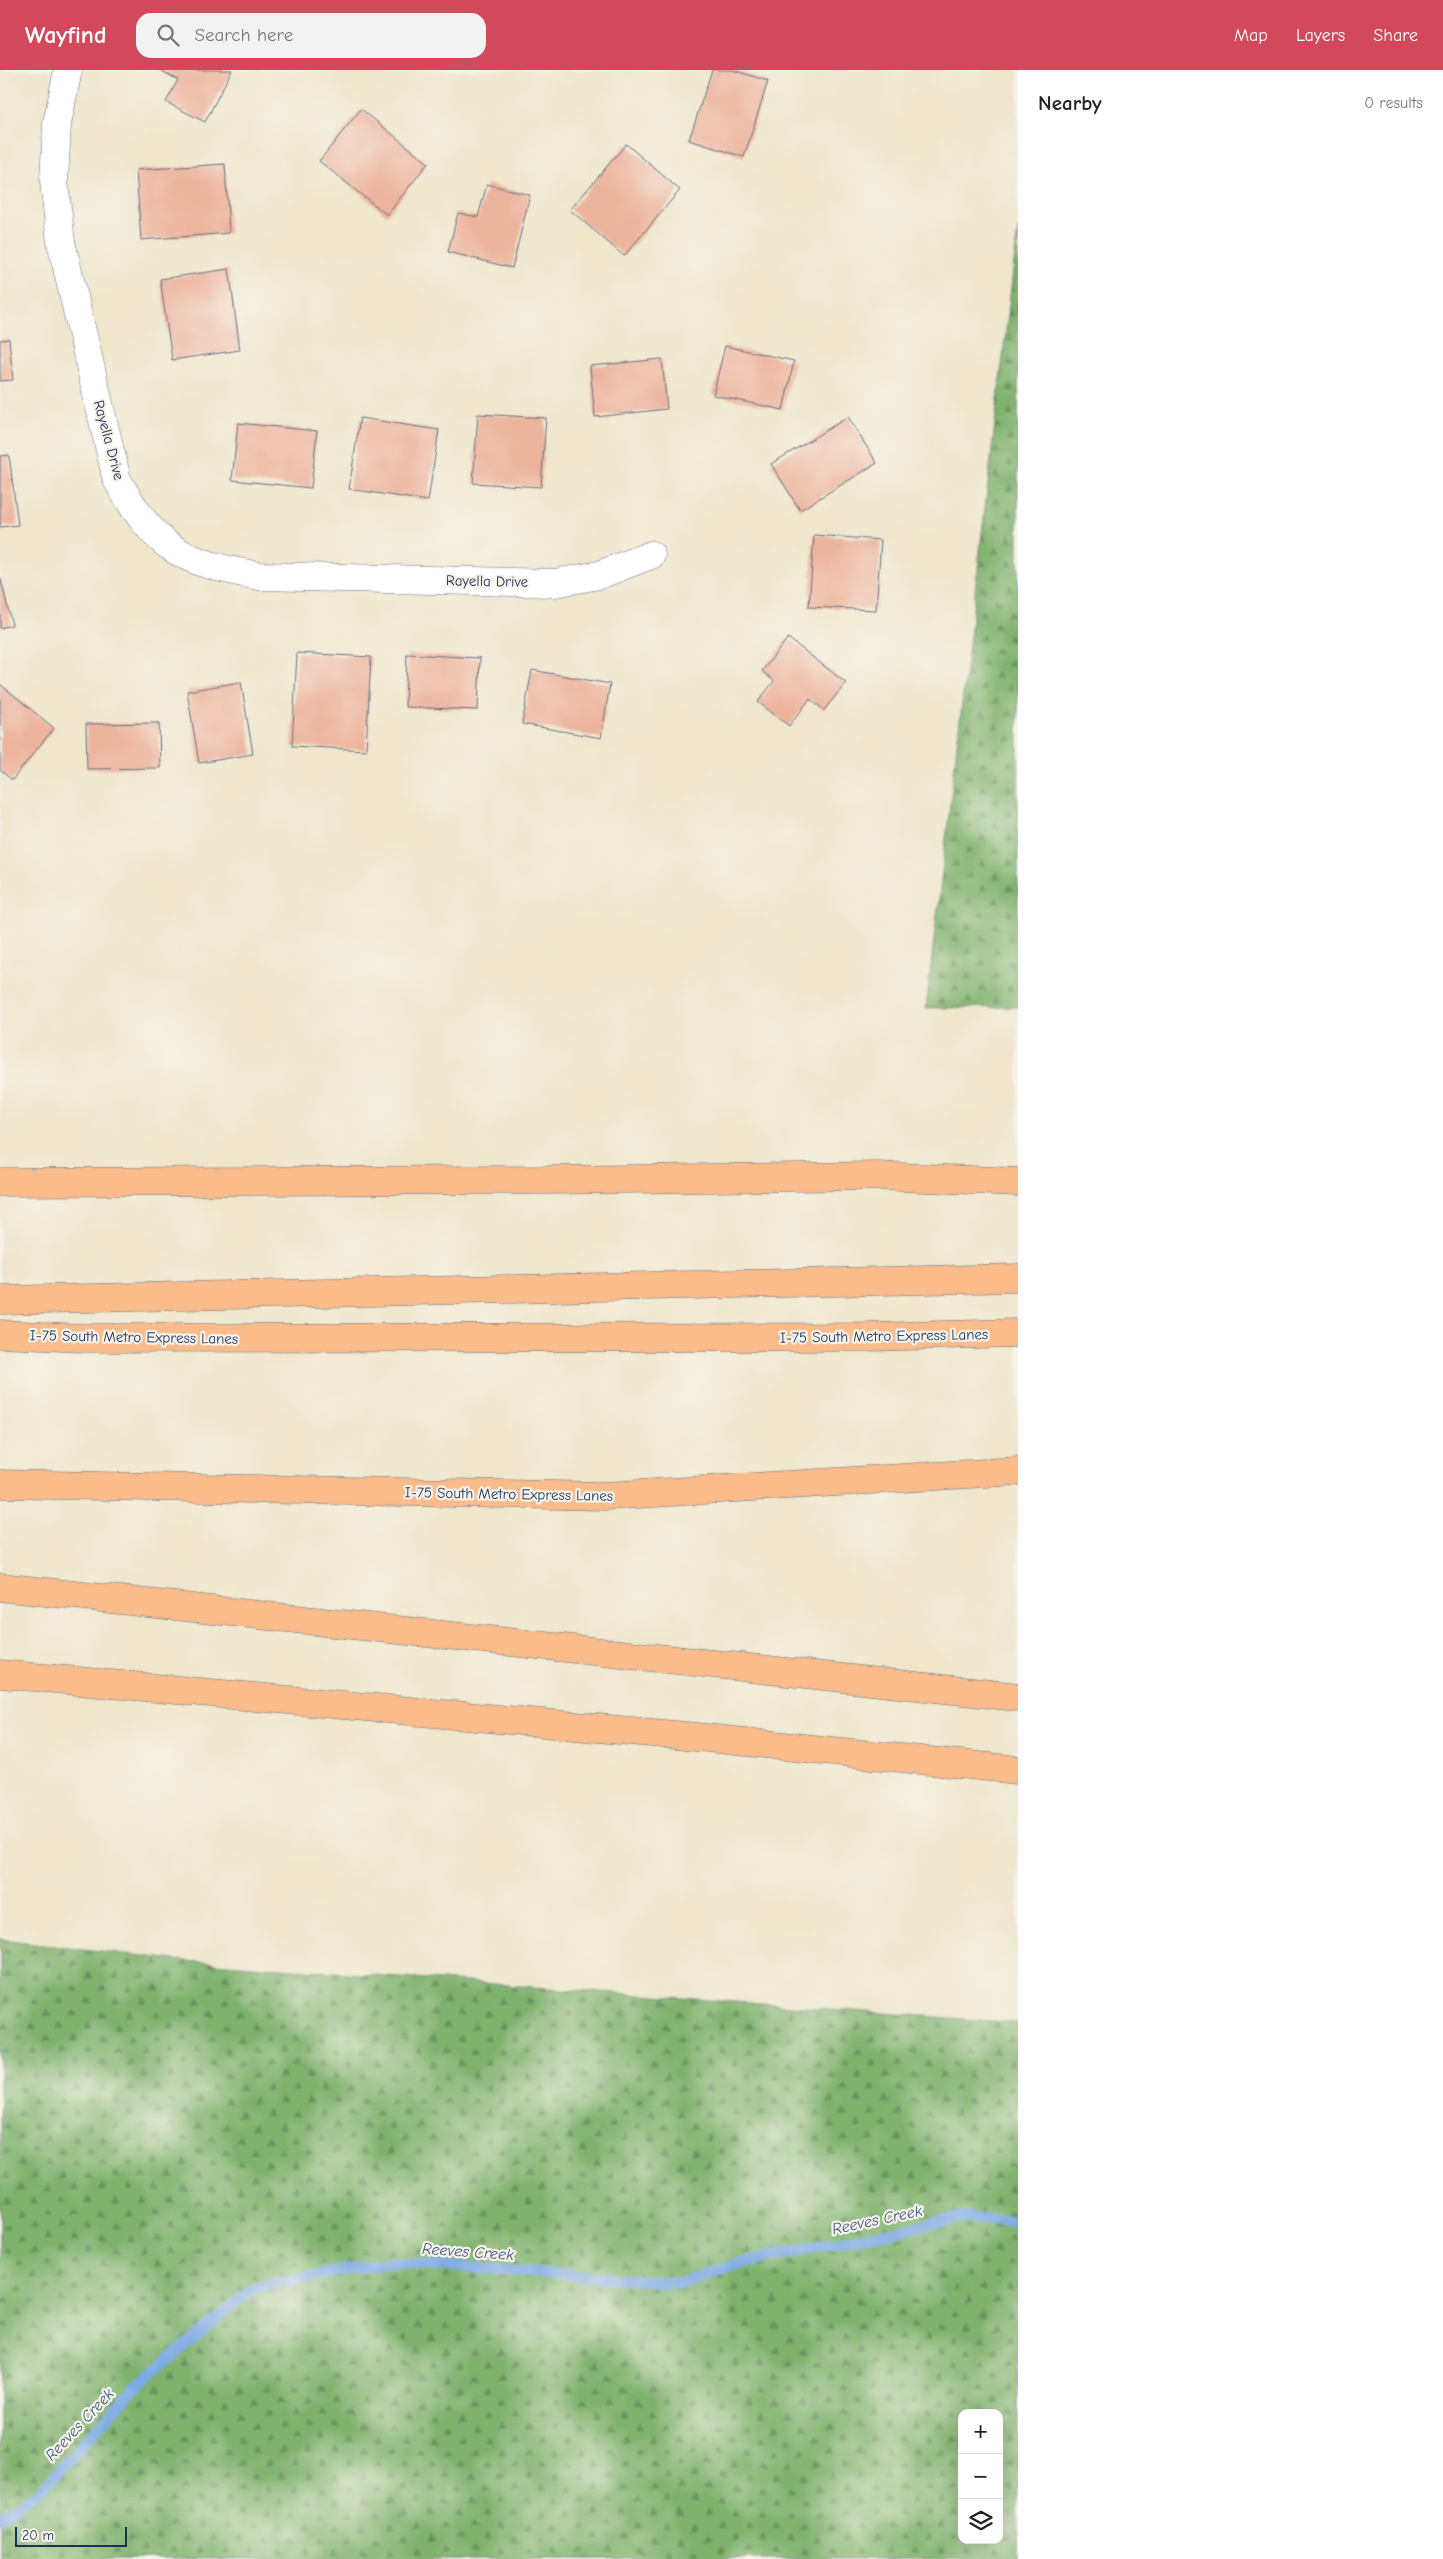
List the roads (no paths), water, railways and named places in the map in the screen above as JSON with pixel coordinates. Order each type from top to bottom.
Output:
[{"type":"highway","points":[[0,1182],[548,1180],[877,1176],[1018,1168]]},
{"type":"highway","points":[[877,1176],[1018,1182]]},
{"type":"highway","points":[[0,1300],[1018,1278]]},
{"type":"highway","name":"I-75 South Metro Express Lanes","points":[[0,1334],[83,1338],[869,1338],[1018,1333]]},
{"type":"highway","name":"I-75 South Metro Express Lanes","points":[[0,1484],[605,1496],[1018,1471]]},
{"type":"highway","points":[[0,1587],[1018,1697]]},
{"type":"highway","points":[[0,1674],[697,1736],[1018,1770]]},
{"type":"street","name":"Rayella Drive","points":[[68,70],[57,124],[54,181],[61,242],[117,480],[135,511],[158,538],[190,560],[220,569],[259,576],[555,583],[599,575],[651,555]]},
{"type":"waterway","name":"Reeves Creek","points":[[0,2518],[39,2492],[135,2387],[255,2287],[390,2262],[680,2283],[736,2264],[964,2217],[1018,2221]]}]
